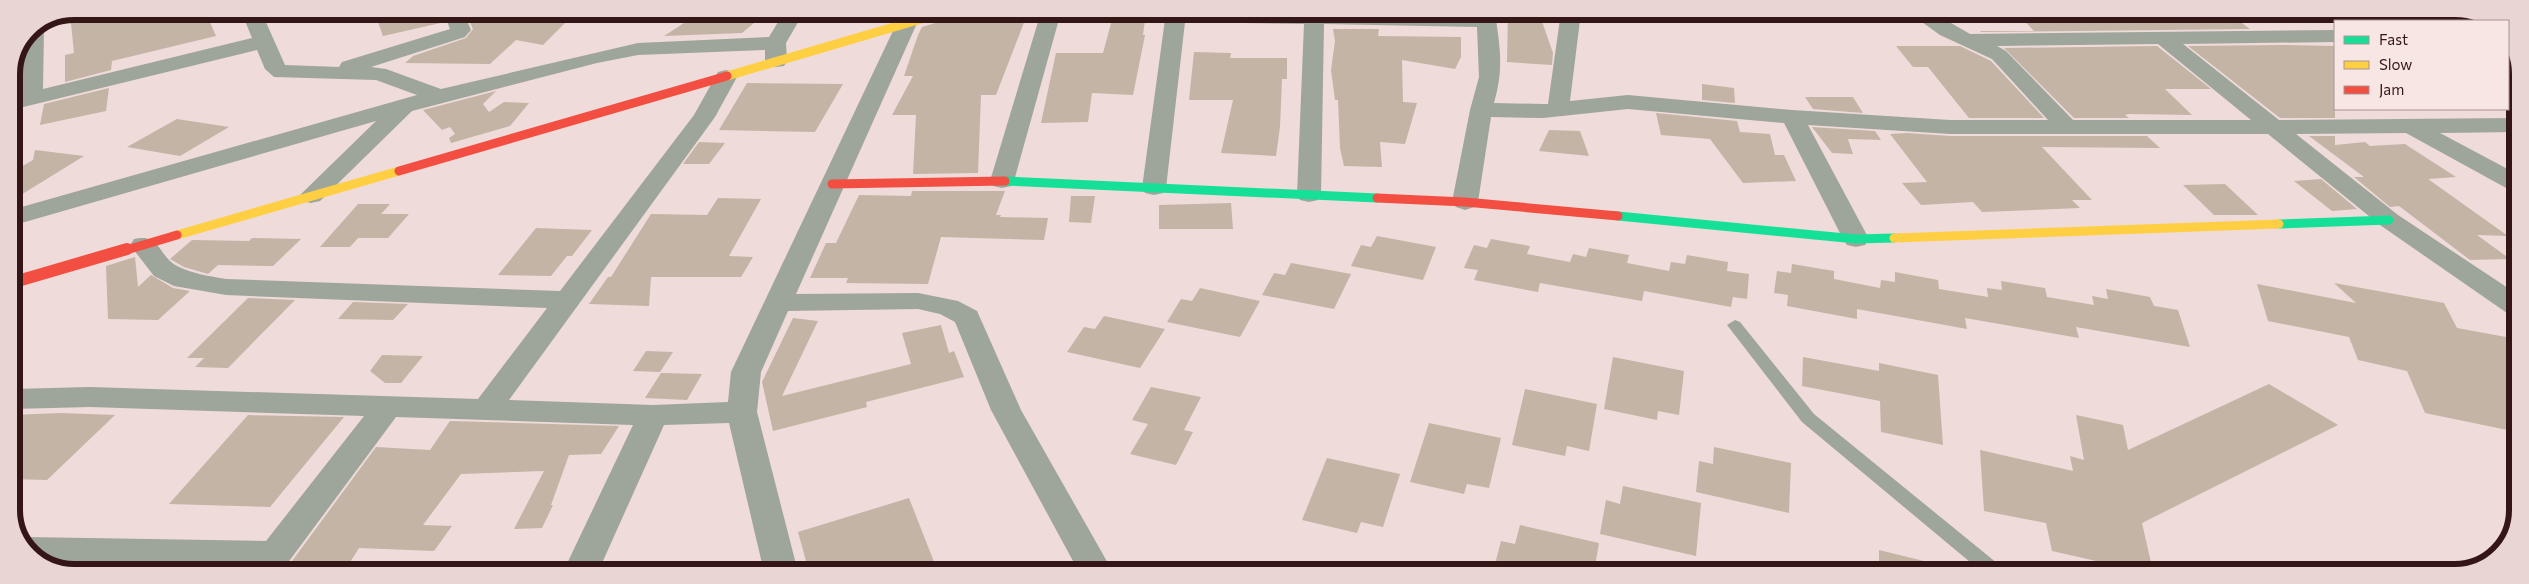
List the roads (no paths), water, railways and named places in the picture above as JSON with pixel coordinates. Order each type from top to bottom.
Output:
[{"type":"street","points":[[255,20],[276,69],[282,72],[388,76],[440,96]]},
{"type":"street","points":[[327,74],[458,33],[461,30],[457,20]]},
{"type":"street","points":[[776,53],[790,20]]},
{"type":"street","points":[[20,281],[726,77],[776,53],[898,20]]},
{"type":"street","points":[[779,564],[742,412],[746,372],[908,20]]},
{"type":"street","points":[[1002,181],[1048,20]]},
{"type":"street","points":[[1154,188],[1175,20]]},
{"type":"street","points":[[1309,195],[1314,20]]},
{"type":"street","points":[[1465,202],[1481,110],[1490,77],[1490,52],[1486,20]]},
{"type":"street","points":[[1558,110],[1570,20]]},
{"type":"street","points":[[1930,20],[1947,32],[1998,54],[2068,128]]},
{"type":"street","points":[[1968,40],[2334,36]]},
{"type":"street","points":[[2164,39],[2389,220],[2509,302]]},
{"type":"street","points":[[32,41],[22,100],[264,42]]},
{"type":"street","points":[[20,215],[440,96],[638,49],[776,53]]},
{"type":"street","points":[[486,410],[704,117],[726,77]]},
{"type":"street","points":[[1481,110],[1558,110],[1628,102],[1792,117],[1950,127],[2509,125]]},
{"type":"street","points":[[311,196],[405,107]]},
{"type":"street","points":[[1792,117],[1856,239]]},
{"type":"street","points":[[2411,126],[2509,180]]},
{"type":"street","points":[[832,184],[1002,181],[1465,202],[1856,239],[2389,220]]},
{"type":"street","points":[[143,245],[164,270],[184,280],[226,287],[285,291],[568,300]]},
{"type":"street","points":[[778,303],[918,301],[948,307],[967,317],[1006,410],[1092,564]]},
{"type":"street","points":[[20,399],[90,397],[652,415],[742,412]]},
{"type":"street","points":[[39,551],[269,563],[387,408]]},
{"type":"street","points":[[584,564],[652,415]]},
{"type":"lane","points":[[1735,325],[1808,418],[1986,564]]}]
